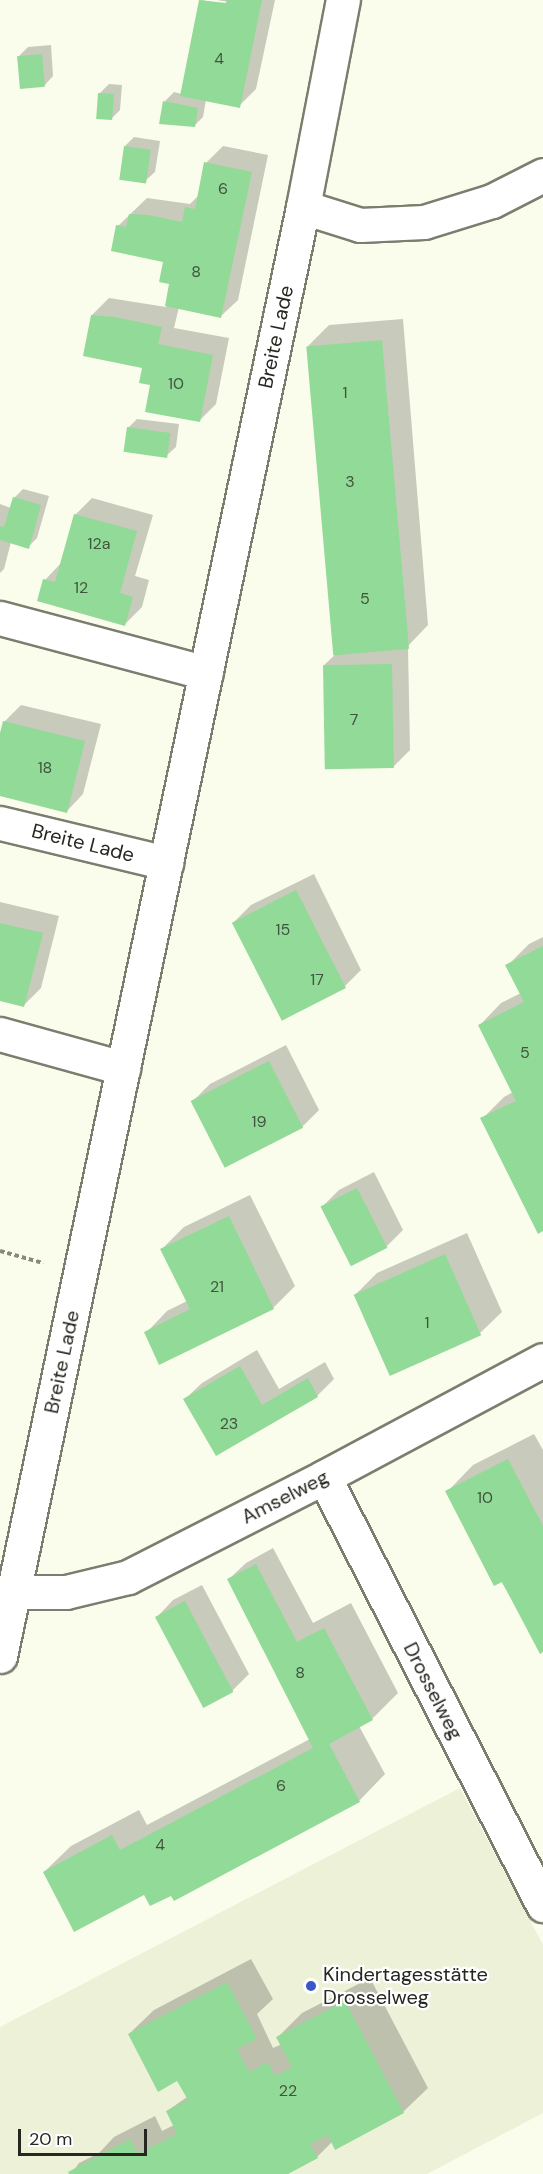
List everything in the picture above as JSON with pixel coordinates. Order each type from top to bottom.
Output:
[{"type":"street","name":"Breite Lade","points":[[0,1656],[303,207],[343,0]]},
{"type":"street","points":[[303,207],[360,225],[424,222],[492,201],[543,175]]},
{"type":"street","points":[[0,618],[206,673]]},
{"type":"street","name":"Breite Lade","points":[[0,823],[166,863]]},
{"type":"street","points":[[0,1034],[123,1068]]},
{"type":"street","name":"Amselweg","points":[[14,1592],[66,1592],[128,1576],[324,1477],[543,1360]]},
{"type":"street","name":"Drosselweg","points":[[324,1477],[543,1905]]},
{"type":"shaded area","name":"Kindertagesstätte Drosselweg","points":[[460,1788],[543,1945],[543,2113],[427,2174],[0,2174],[0,2027]]},
{"type":"building","points":[[199,0],[226,3],[227,0],[262,0],[240,108],[180,96]]},
{"type":"building","points":[[42,54],[45,87],[20,89],[17,56]]},
{"type":"building","points":[[98,93],[114,94],[112,120],[96,119]]},
{"type":"building","points":[[163,101],[198,108],[195,127],[159,124]]},
{"type":"building","points":[[124,146],[151,150],[146,183],[119,180]]},
{"type":"building","points":[[204,162],[252,172],[221,318],[165,306],[169,284],[159,282],[163,262],[111,251],[116,225],[126,227],[129,214],[148,215],[182,222],[185,207],[195,209]]},
{"type":"building","points":[[91,315],[115,317],[162,327],[158,344],[213,355],[200,422],[145,412],[150,385],[139,383],[142,368],[83,356]]},
{"type":"building","points":[[382,340],[409,649],[333,655],[306,347]]},
{"type":"building","points":[[127,427],[171,433],[167,458],[124,452]]},
{"type":"building","points":[[13,497],[41,505],[29,549],[0,540],[0,526],[4,527]]},
{"type":"building","points":[[74,514],[137,531],[120,593],[133,597],[125,626],[37,601],[43,579],[55,582]]},
{"type":"building","points":[[392,664],[394,768],[325,769],[323,665]]},
{"type":"building","points":[[3,721],[85,741],[67,813],[0,796],[0,733]]},
{"type":"building","points":[[296,890],[346,988],[282,1021],[232,923]]},
{"type":"building","points":[[0,923],[43,933],[24,1007],[0,1001]]},
{"type":"building","points":[[543,946],[543,1231],[538,1234],[480,1118],[516,1101],[478,1025],[524,1002],[505,965]]},
{"type":"building","points":[[269,1061],[303,1128],[225,1168],[191,1101]]},
{"type":"building","points":[[357,1188],[387,1248],[351,1266],[320,1207]]},
{"type":"building","points":[[229,1216],[274,1309],[159,1365],[144,1332],[190,1309],[160,1249]]},
{"type":"building","points":[[445,1254],[481,1335],[390,1376],[354,1295]]},
{"type":"building","points":[[240,1366],[262,1405],[308,1378],[318,1397],[216,1456],[183,1399]]},
{"type":"building","points":[[508,1459],[543,1526],[543,1652],[540,1654],[502,1582],[494,1586],[445,1491]]},
{"type":"building","points":[[256,1564],[297,1642],[324,1628],[373,1720],[329,1744],[360,1802],[174,1901],[171,1896],[150,1906],[144,1895],[74,1932],[43,1872],[112,1835],[120,1850],[313,1748],[227,1579]]},
{"type":"building","points":[[185,1601],[233,1692],[203,1708],[155,1617]]},
{"type":"building","points":[[227,1982],[257,2039],[237,2049],[249,2072],[268,2062],[275,2076],[292,2067],[276,2037],[345,2001],[404,2113],[335,2150],[328,2135],[310,2144],[318,2158],[288,2174],[69,2174],[68,2172],[130,2139],[138,2154],[177,2134],[166,2111],[188,2100],[177,2081],[158,2092],[128,2034]]},
{"type":"place","name":"Kindertagesstätte Drosselweg","points":[[311,1986]]}]
